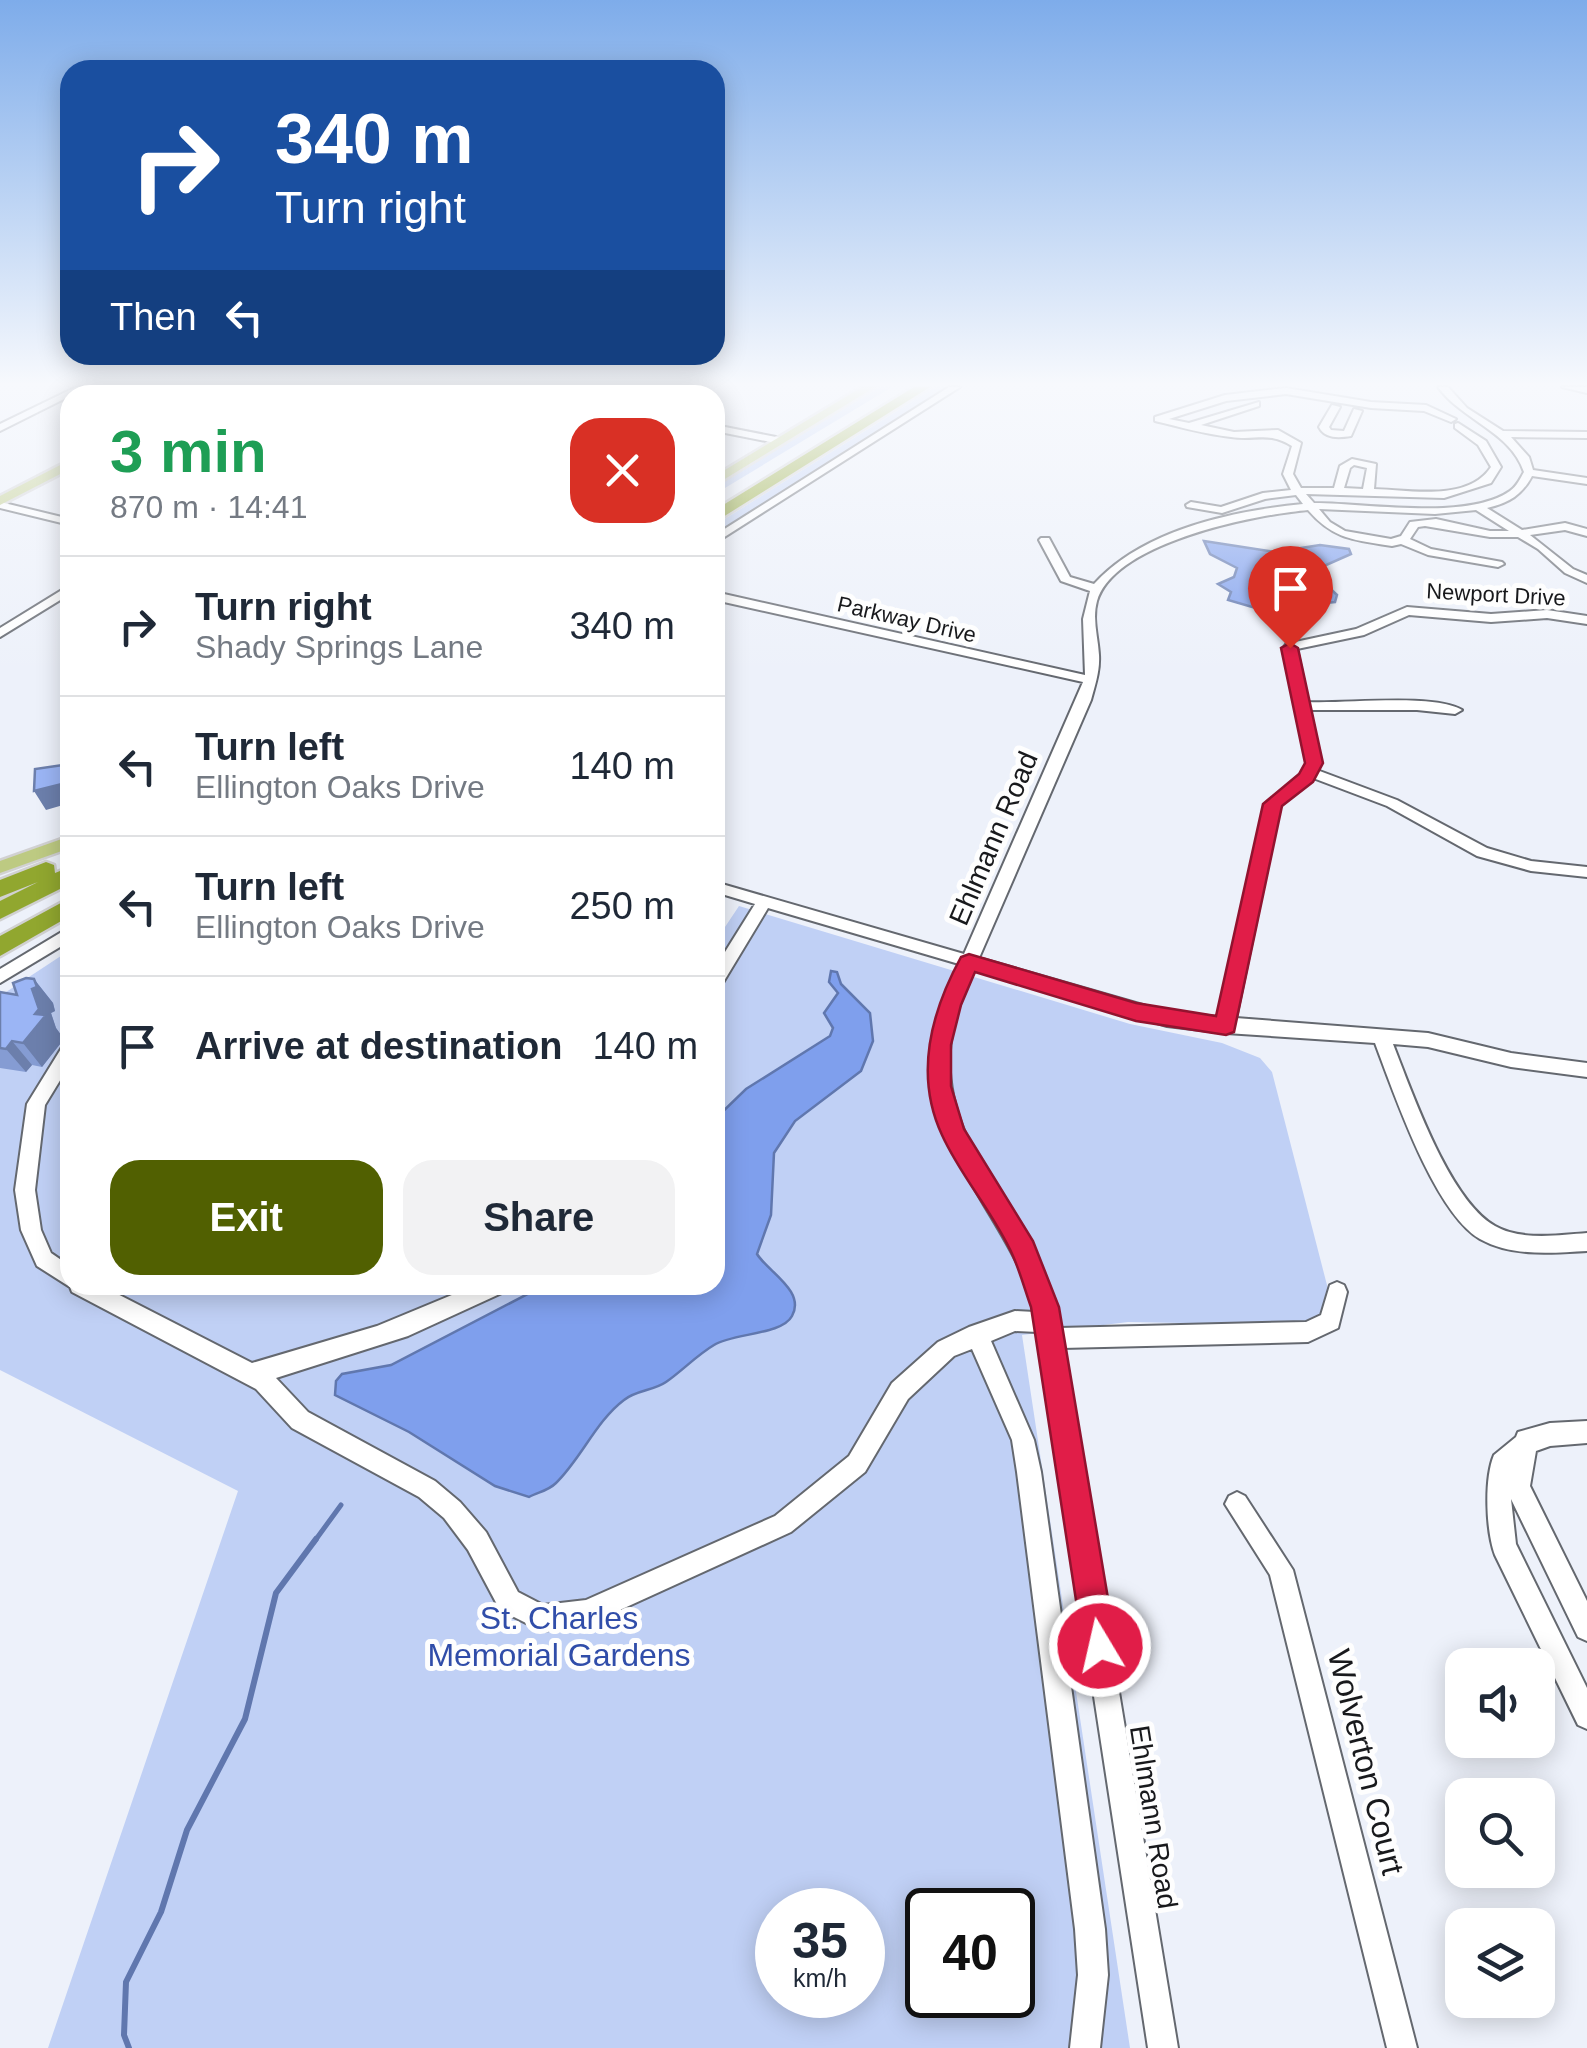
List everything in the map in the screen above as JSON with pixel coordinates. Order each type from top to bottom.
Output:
[{"type":"highway","points":[[725,496],[747,483]]},
{"type":"highway","points":[[725,510],[769,483]]},
{"type":"highway","points":[[0,890],[60,864]]},
{"type":"highway","points":[[0,911],[60,879]]},
{"type":"highway","points":[[0,931],[60,901]]},
{"type":"highway","points":[[0,947],[60,912]]},
{"type":"main road","points":[[0,503],[37,483]]},
{"type":"main road","points":[[0,867],[60,846]]},
{"type":"street","points":[[725,534],[805,483]]},
{"type":"street","points":[[1294,483],[1326,524],[1342,534],[1384,542],[1402,540],[1428,552],[1498,564]]},
{"type":"street","points":[[1338,491],[1341,483]]},
{"type":"street","points":[[1368,493],[1370,483]]},
{"type":"street","points":[[1045,540],[1066,579],[1096,590],[1119,565],[1160,544],[1306,499],[1338,491],[1444,495],[1482,483]]},
{"type":"street","points":[[1191,505],[1222,510],[1263,496],[1437,511],[1478,507],[1518,492],[1523,483]]},
{"type":"street","points":[[0,503],[60,519]]},
{"type":"street","points":[[1478,507],[1569,570],[1587,578]]},
{"type":"street","points":[[1402,540],[1411,526],[1424,522],[1494,534],[1558,525],[1587,533]]},
{"type":"street","name":"Ehlmann Road","points":[[1096,590],[1088,615],[1090,680],[950,1005],[939,1045],[938,1066],[944,1108],[964,1154],[1024,1249],[1037,1280],[1163,2048]]},
{"type":"street","points":[[0,633],[60,596]]},
{"type":"street","name":"Parkway Drive","points":[[725,598],[1090,680]]},
{"type":"street","name":"Newport Drive","points":[[1303,706],[1290,648],[1360,632],[1407,612],[1491,618],[1547,614],[1587,620]]},
{"type":"street","points":[[1226,1026],[1273,804],[1310,772],[1314,753],[1303,706],[1397,704],[1455,710]]},
{"type":"street","points":[[1310,772],[1392,803],[1482,852],[1532,866],[1587,872]]},
{"type":"street","points":[[725,890],[1136,1012],[1226,1026],[1381,1035],[1587,1070]]},
{"type":"street","points":[[725,966],[764,902]]},
{"type":"street","points":[[0,977],[60,939]]},
{"type":"street","points":[[1381,1035],[1414,1124],[1471,1222],[1484,1231],[1517,1242],[1587,1242]]},
{"type":"street","points":[[60,1065],[36,1104],[25,1190],[30,1230],[44,1260],[60,1268]]},
{"type":"street","points":[[98,1295],[264,1381],[300,1420],[427,1489],[452,1510],[477,1541],[508,1600],[542,1618],[563,1618],[586,1612],[783,1524],[856,1464],[900,1391],[946,1349],[977,1334],[1015,1321],[1048,1330],[1308,1332],[1330,1321],[1337,1292]]},
{"type":"street","points":[[252,1374],[336,1351],[449,1311],[479,1295]]},
{"type":"street","points":[[977,1334],[1024,1440],[1030,1472],[1090,1929],[1093,1975],[1085,2048]]},
{"type":"street","points":[[1584,1700],[1504,1546],[1499,1494],[1502,1463],[1526,1440],[1556,1432],[1587,1432]]},
{"type":"street","points":[[1526,1440],[1518,1487],[1587,1628]]},
{"type":"street","name":"Wolverton Court","points":[[1237,1504],[1281,1570],[1402,2048]]},
{"type":"green space","points":[[783,483],[796,483],[725,528],[725,519]]},
{"type":"green space","name":"St. Charles Memorial Gardens","points":[[739,906],[1130,1024],[1222,1043],[1260,1058],[1272,1072],[1328,1289],[1322,1312],[1300,1325],[1128,1322],[1022,1335],[1130,2048],[48,2048],[238,1491],[0,1370],[0,996],[60,957],[60,1295],[725,1295],[725,927]]},
{"type":"water","points":[[1204,541],[1275,552],[1320,545],[1349,549],[1351,554],[1317,569],[1318,577],[1337,595],[1335,602],[1259,609],[1228,600],[1231,592],[1218,584],[1234,577],[1237,568],[1210,554]]},
{"type":"water","points":[[831,971],[837,972],[841,984],[870,1013],[873,1041],[861,1071],[795,1121],[774,1153],[771,1215],[757,1254],[794,1298],[795,1307],[787,1322],[722,1341],[666,1382],[629,1397],[605,1418],[556,1483],[529,1497],[495,1486],[409,1432],[335,1395],[336,1381],[342,1374],[391,1365],[526,1295],[725,1295],[725,1109],[746,1089],[830,1036],[833,1028],[824,1013],[838,993],[829,982]]},
{"type":"building","points":[[60,765],[60,784],[34,791],[35,769]]},
{"type":"building","points":[[34,979],[37,987],[32,989],[39,1009],[35,1014],[46,1015],[23,1043],[12,1041],[6,1049],[0,1048],[0,992],[17,995],[13,983]]},
{"type":"waterway","points":[[314,1542],[341,1505]]},
{"type":"waterway","points":[[129,2048],[124,2035],[126,1982],[161,1912],[187,1830],[245,1719],[276,1593],[316,1539]]},
{"type":"route","points":[[1100,1646],[1045,1307],[1024,1249],[952,1132],[940,1086],[939,1045],[950,1005],[969,962],[1136,1012],[1226,1026],[1273,804],[1306,778],[1314,763],[1290,648]]}]
